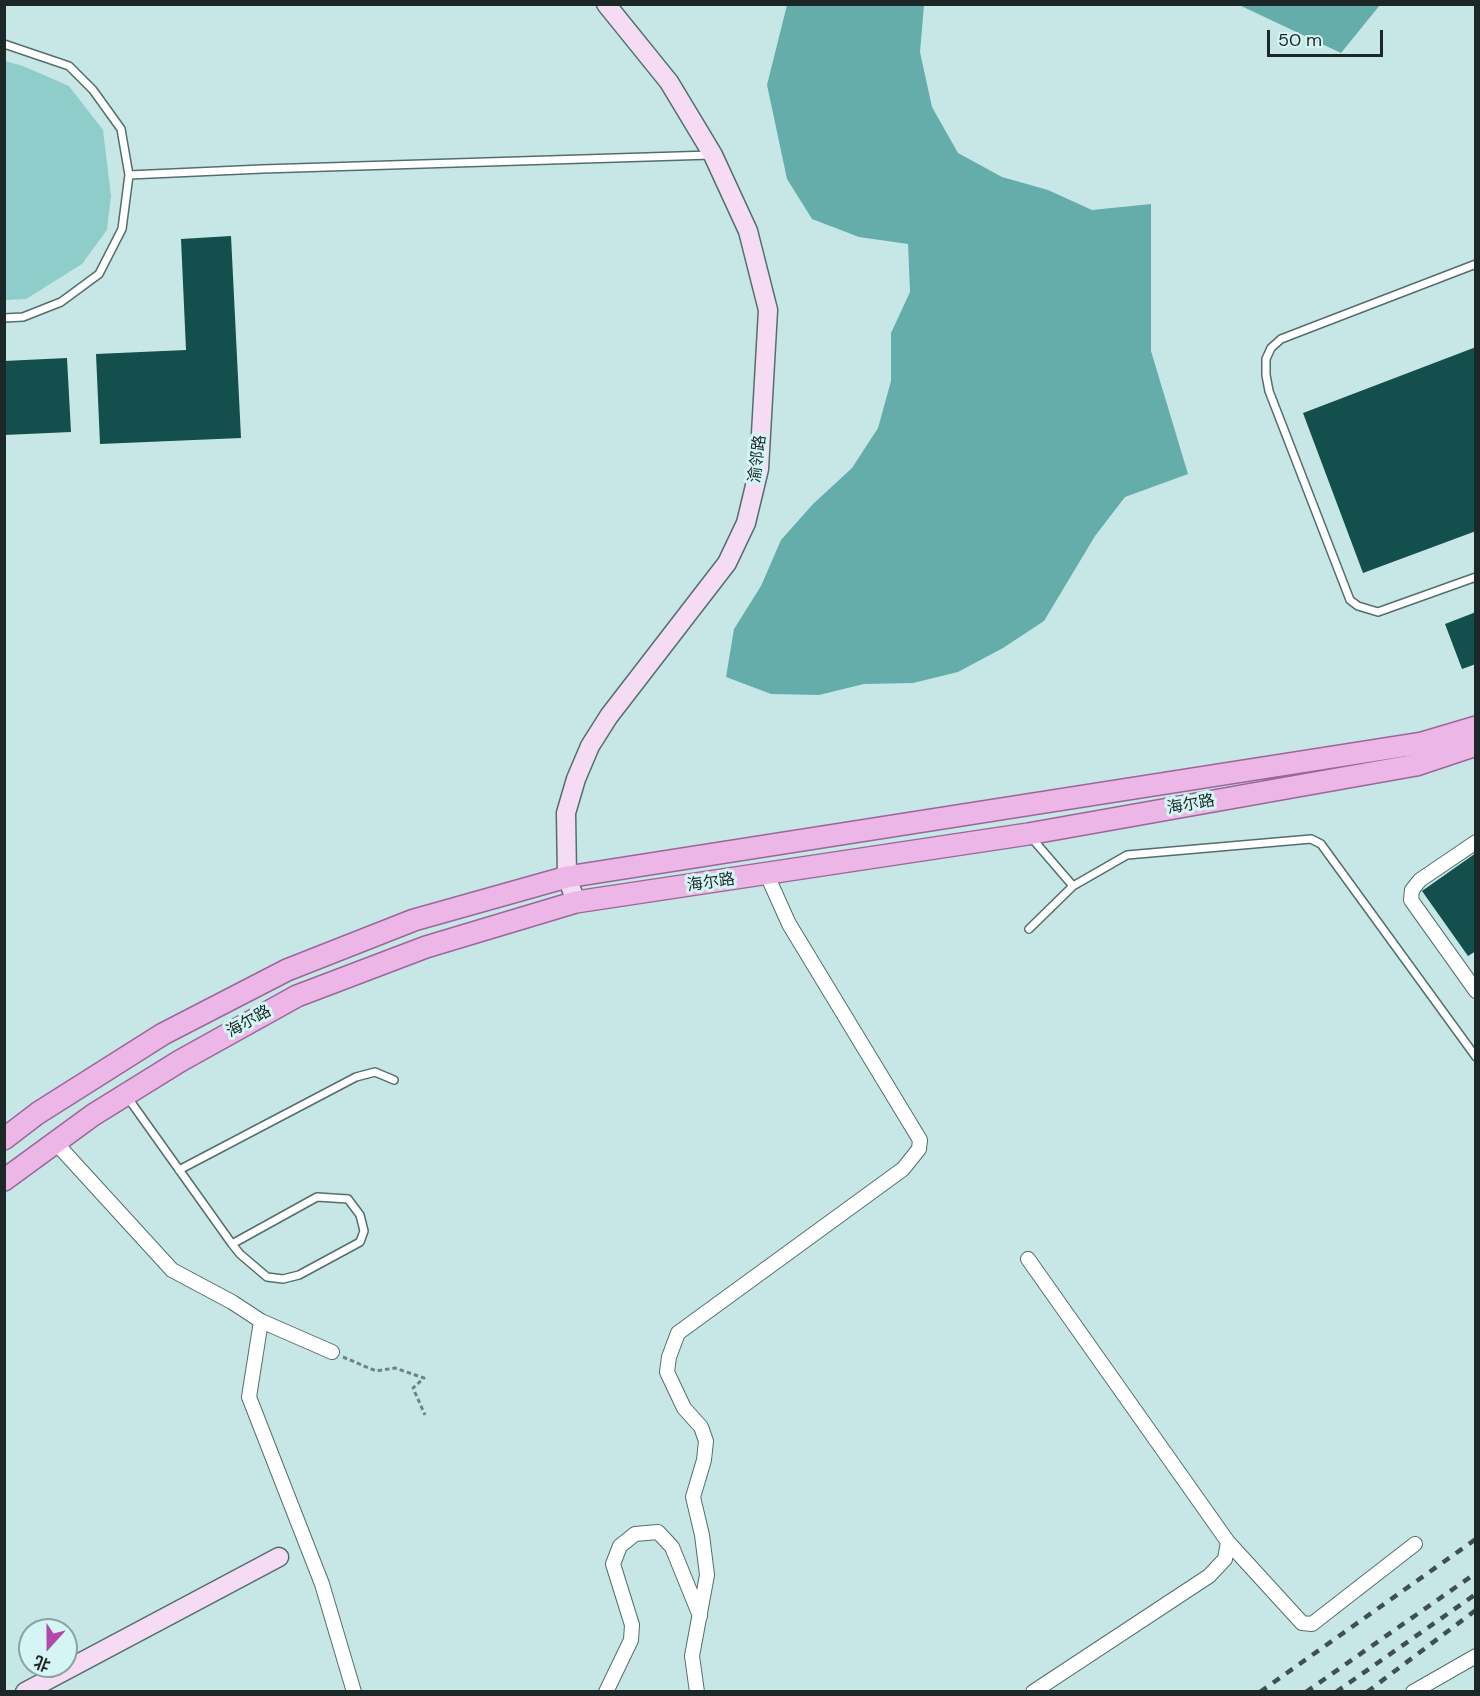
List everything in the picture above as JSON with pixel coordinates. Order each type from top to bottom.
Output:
[{"type":"main road","name":"渝邻路","points":[[576,902],[567,877],[566,813],[576,779],[590,746],[609,716],[727,563],[746,524],[759,469],[768,310],[748,231],[713,155],[669,82],[606,4]]},
{"type":"main road","name":"海尔路","points":[[4,1139],[38,1113],[163,1034],[287,970],[414,920],[567,877],[1410,745],[1476,727]]},
{"type":"main road","name":"海尔路","points":[[4,1180],[55,1142],[180,1060],[297,996],[426,946],[576,902],[1028,834],[1416,765],[1476,745]]},
{"type":"main road","points":[[25,1692],[279,1557]]},
{"type":"street","points":[[1476,842],[1420,880],[1412,890],[1411,900],[1476,991]]},
{"type":"street","points":[[697,1692],[692,1656],[708,1575],[693,1497],[704,1460],[706,1441],[701,1427],[684,1408],[667,1372],[669,1357],[678,1333],[903,1169],[919,1149],[920,1140],[789,924],[767,875]]},
{"type":"street","points":[[55,1142],[172,1270],[232,1302],[261,1321],[332,1352]]},
{"type":"street","points":[[1028,1259],[1228,1542],[1302,1623],[1312,1624],[1415,1544]]},
{"type":"street","points":[[261,1321],[249,1398],[322,1584],[354,1692]]},
{"type":"street","points":[[606,1692],[631,1640],[632,1625],[613,1564],[620,1546],[627,1540],[635,1534],[658,1532],[672,1547],[700,1616]]},
{"type":"street","points":[[1033,1692],[1209,1576],[1225,1559],[1228,1542]]},
{"type":"street","points":[[1413,1692],[1476,1656]]},
{"type":"lane","points":[[4,44],[69,66],[93,90],[120,129],[129,175],[122,229],[99,274],[61,302],[23,317],[4,318]]},
{"type":"lane","points":[[129,175],[274,168],[713,155]]},
{"type":"lane","points":[[1476,264],[1281,339],[1271,348],[1266,359],[1269,391],[1350,600],[1358,606],[1378,612],[1476,577]]},
{"type":"lane","points":[[1028,834],[1073,886]]},
{"type":"lane","points":[[1029,929],[1073,886],[1127,855],[1311,839],[1321,844],[1476,1057]]},
{"type":"lane","points":[[179,1170],[356,1077],[375,1072],[394,1080]]},
{"type":"lane","points":[[126,1096],[232,1244],[267,1277],[283,1280],[299,1275],[360,1242],[364,1231],[360,1215],[348,1199],[317,1197],[232,1244]]},
{"type":"path","points":[[332,1352],[376,1371],[395,1368],[424,1378],[414,1388],[425,1415]]},
{"type":"shaded area","points":[[787,5],[924,5],[920,52],[932,107],[958,153],[1002,177],[1048,190],[1092,210],[1151,204],[1151,351],[1188,474],[1125,497],[1095,536],[1044,621],[1003,648],[958,672],[913,683],[864,684],[819,695],[771,694],[726,677],[734,629],[761,586],[781,540],[813,504],[852,468],[878,428],[891,381],[891,333],[910,292],[908,244],[859,237],[812,219],[787,179],[767,85]]},
{"type":"shaded area","points":[[1239,5],[1380,5],[1341,53]]},
{"type":"shaded area","points":[[5,61],[23,66],[69,86],[103,130],[111,196],[107,230],[82,264],[26,299],[5,300]]},
{"type":"building","points":[[231,236],[241,438],[100,444],[96,354],[186,350],[181,239]]},
{"type":"building","points":[[1476,347],[1476,531],[1363,573],[1303,413]]},
{"type":"building","points":[[67,358],[71,432],[4,435],[4,361]]},
{"type":"building","points":[[1476,612],[1476,664],[1462,669],[1445,624]]},
{"type":"building","points":[[1476,853],[1476,951],[1468,956],[1422,891]]},
{"type":"railway","points":[[1260,1692],[1476,1539]]},
{"type":"railway","points":[[1306,1692],[1476,1573]]},
{"type":"railway","points":[[1336,1692],[1476,1594]]},
{"type":"railway","points":[[1367,1692],[1476,1610]]}]
